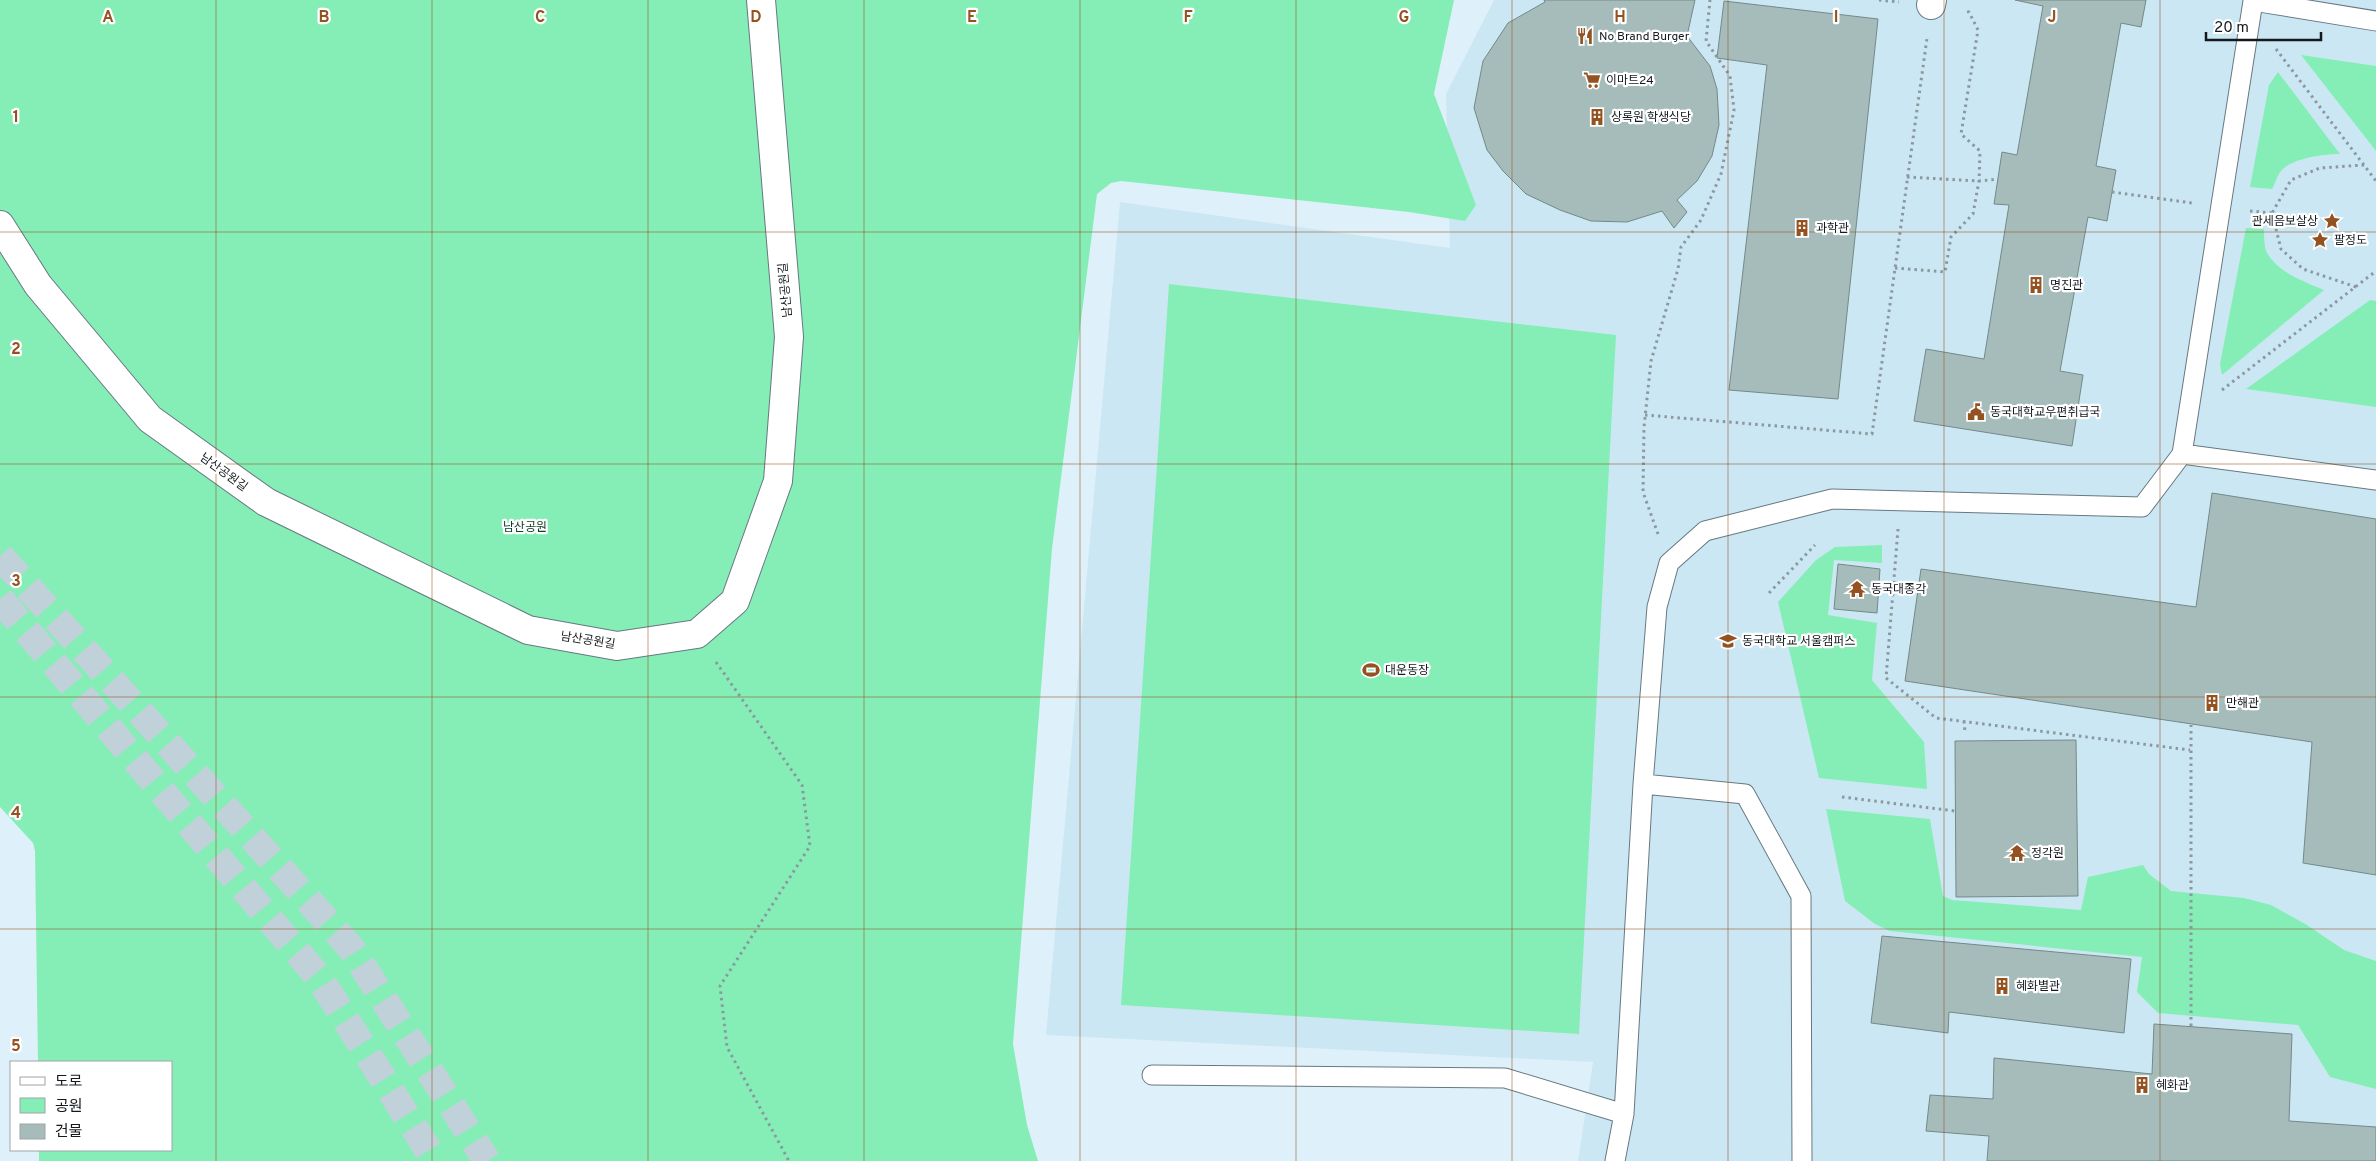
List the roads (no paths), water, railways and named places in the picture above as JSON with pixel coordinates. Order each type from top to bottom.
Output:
[{"type":"street","name":"남산공원길","points":[[0,226],[38,285],[150,418],[266,502],[528,630],[617,646],[697,634],[735,601],[778,481],[790,337],[761,0]]},
{"type":"lane","points":[[1615,1161],[1624,1114],[1643,784],[1657,607],[1669,563],[1705,532],[1832,499],[2142,507],[2182,454],[2253,0],[2376,21]]},
{"type":"lane","points":[[2182,454],[2376,480]]},
{"type":"lane","points":[[1643,784],[1746,794],[1801,896],[1802,1161]]},
{"type":"lane","points":[[1152,1075],[1505,1078],[1624,1114]]},
{"type":"tunnel","points":[[0,556],[351,948],[487,1161]]},
{"type":"tunnel","points":[[0,599],[320,979],[435,1161]]},
{"type":"place","name":"No Brand Burger","points":[[1585,36]]},
{"type":"place","name":"이마트24","points":[[1592,80]]},
{"type":"place","name":"상록원 학생식당","points":[[1597,117]]},
{"type":"place","name":"관세음보살상","points":[[2332,221]]},
{"type":"place","name":"과학관","points":[[1802,228]]},
{"type":"place","name":"팔정도","points":[[2320,240]]},
{"type":"place","name":"명진관","points":[[2036,285]]},
{"type":"place","name":"동국대학교우편취급국","points":[[1976,412]]},
{"type":"place","name":"동국대종각","points":[[1857,589]]},
{"type":"place","name":"동국대학교 서울캠퍼스","points":[[1728,641]]},
{"type":"place","name":"대운동장","points":[[1371,670]]},
{"type":"place","name":"만해관","points":[[2212,703]]},
{"type":"place","name":"정각원","points":[[2017,853]]},
{"type":"place","name":"혜화별관","points":[[2002,986]]},
{"type":"place","name":"혜화관","points":[[2142,1085]]},
{"type":"park label","name":"남산공원","points":[[525,527]]}]
